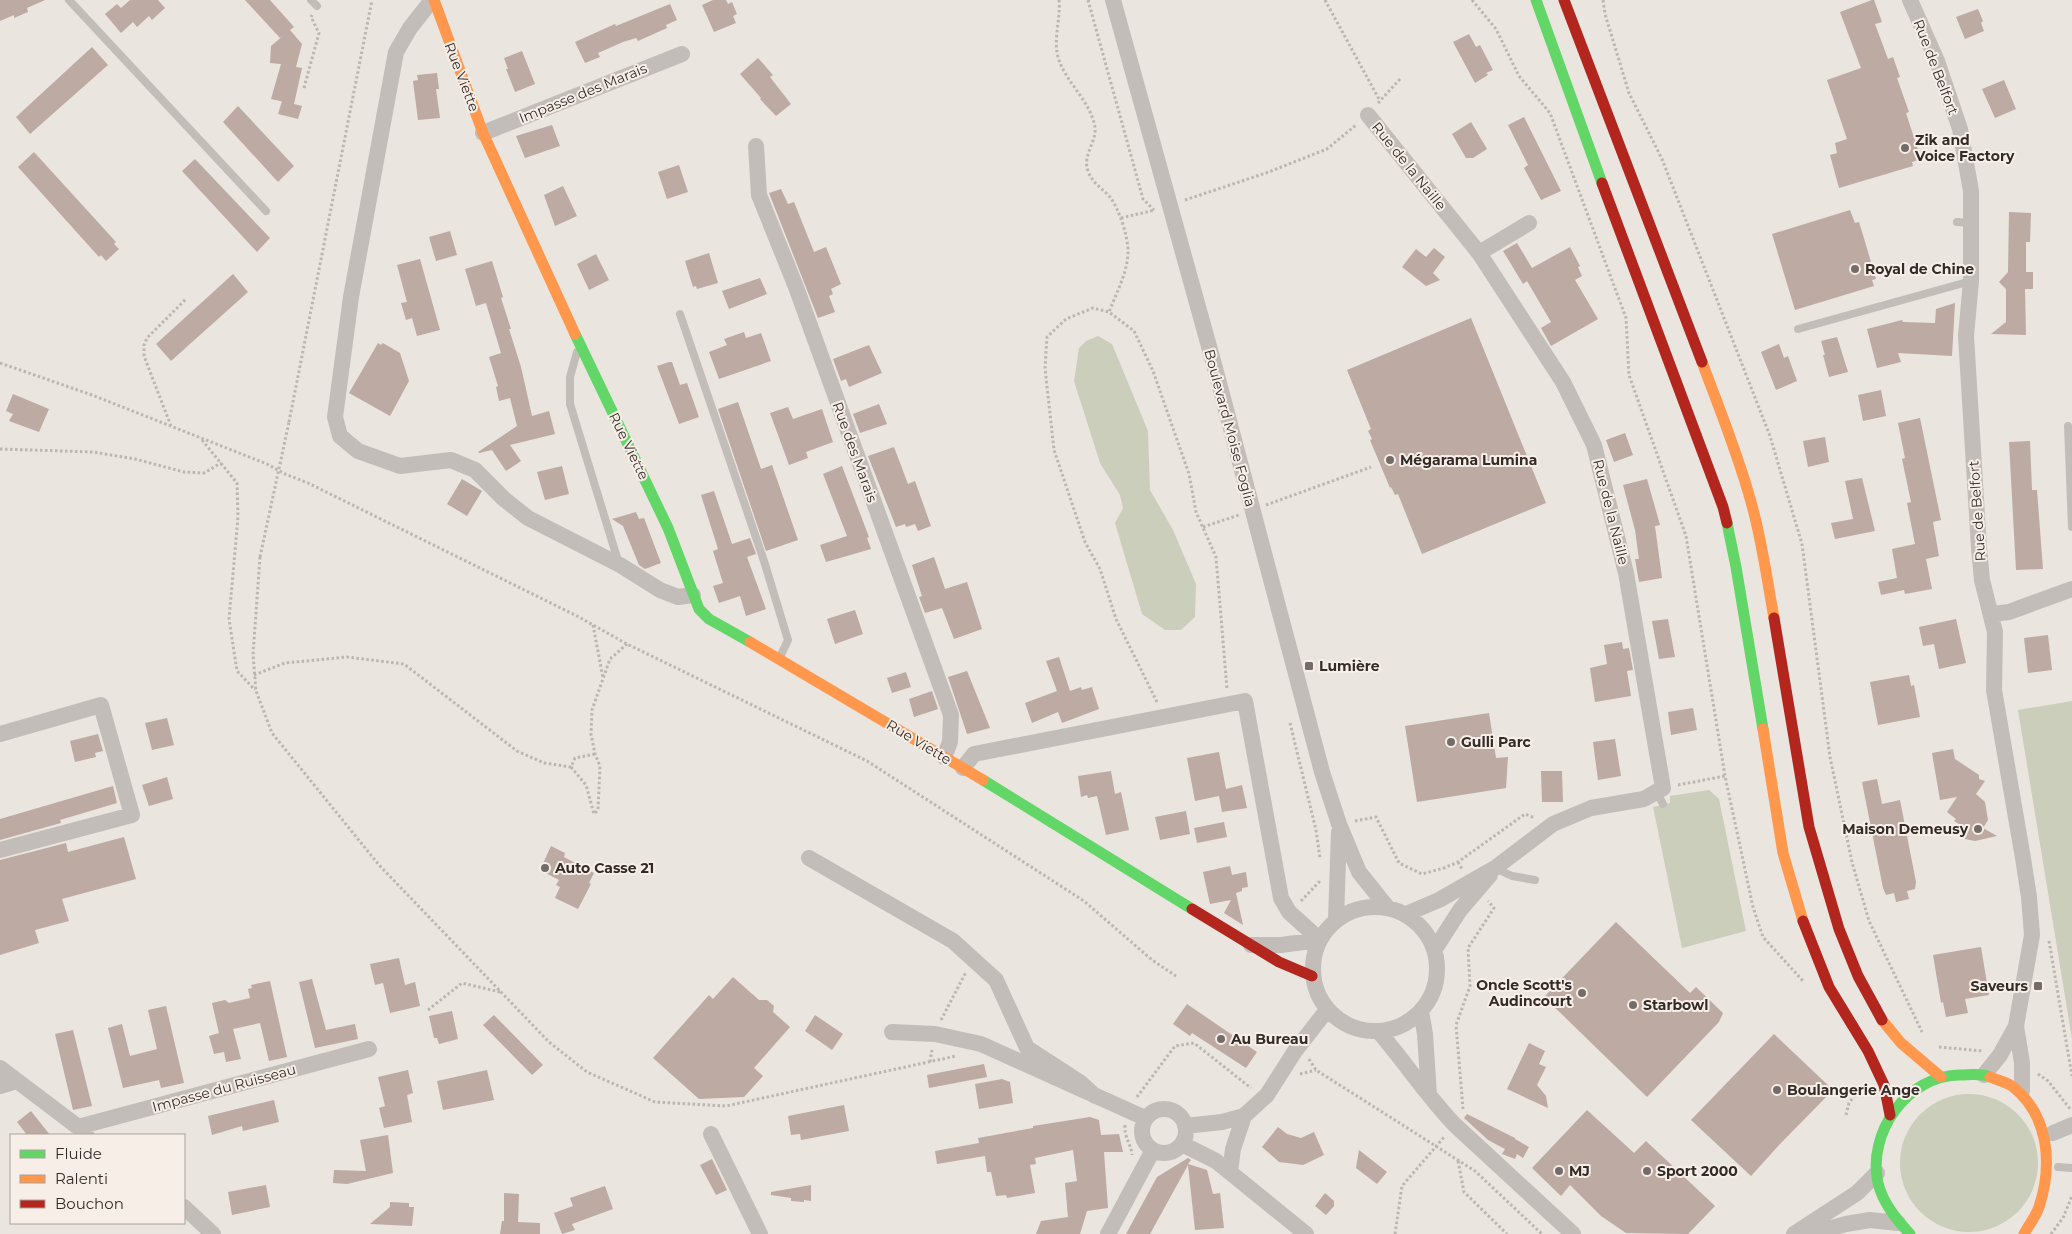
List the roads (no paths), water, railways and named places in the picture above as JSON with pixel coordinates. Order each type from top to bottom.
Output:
[{"type":"main road","name":"Rue Viette","points":[[433,0],[483,133],[580,345],[668,528],[699,609],[709,619],[779,658],[963,768],[1279,962],[1312,976]]},
{"type":"main road","points":[[1536,0],[1618,228],[1723,507],[1736,567],[1783,853],[1804,926],[1830,986],[1868,1051],[1884,1085],[1890,1115]]},
{"type":"main road","points":[[1564,0],[1738,458],[1752,504],[1762,548],[1809,828],[1839,930],[1858,976],[1881,1018],[1901,1043],[1941,1077]]},
{"type":"main road","points":[[1910,1234],[1898,1223],[1880,1191],[1877,1173],[1877,1153],[1882,1134],[1890,1115],[1904,1099],[1922,1085],[1941,1077],[1962,1073],[1984,1075],[2002,1080],[2022,1092],[2039,1108],[2053,1133],[2058,1167],[2055,1187],[2047,1207],[2035,1224],[2024,1234]]},
{"type":"street","points":[[433,0],[410,28],[396,52],[350,297],[336,417],[340,436],[358,451],[400,466],[451,460],[475,470],[504,499],[528,518],[620,566],[660,590],[678,597],[693,596]]},
{"type":"street","name":"Boulevard Moise Foglia","points":[[1113,0],[1322,772],[1339,824],[1359,872],[1387,907]]},
{"type":"street","name":"Rue de Belfort","points":[[1910,0],[1937,61],[1960,129],[1971,190],[1964,223],[1970,281],[1966,336],[1982,580],[1995,632],[1994,690],[2023,858],[2032,935],[2027,973],[2016,1026],[2000,1055],[1984,1075]]},
{"type":"street","name":"Impasse des Marais","points":[[483,133],[682,54]]},
{"type":"street","name":"Rue de la Naille","points":[[1368,115],[1479,253],[1563,382],[1594,445],[1626,573],[1661,795],[1591,808],[1553,824],[1495,868]]},
{"type":"street","name":"Rue des Marais","points":[[756,146],[759,195],[796,287],[951,715],[950,742],[944,757]]},
{"type":"street","points":[[1479,253],[1529,222]]},
{"type":"street","points":[[1992,614],[2009,612],[2072,589]]},
{"type":"street","name":"Rue Viette","points":[[963,768],[974,754],[1245,701],[1281,898],[1289,912],[1319,940]]},
{"type":"street","points":[[0,734],[101,705],[132,815],[0,850]]},
{"type":"street","name":"Boulevard Moise Foglia","points":[[1336,919],[1339,824]]},
{"type":"street","points":[[809,858],[953,941],[996,980],[1027,1048],[1081,1082],[1095,1096]]},
{"type":"street","points":[[1406,914],[1474,885],[1495,868]]},
{"type":"street","points":[[1434,949],[1474,885]]},
{"type":"street","points":[[1369,906],[1387,907],[1406,914],[1428,935],[1438,966],[1436,982],[1431,998],[1421,1011],[1405,1024],[1379,1032],[1364,1031],[1344,1024],[1328,1010],[1317,995],[1312,976],[1313,958],[1319,940],[1336,919],[1352,910],[1369,906]]},
{"type":"street","name":"Rue Viette","points":[[1249,944],[1281,945],[1319,940]]},
{"type":"street","points":[[1186,1126],[1222,1122],[1244,1116],[1267,1095],[1295,1051],[1328,1010]]},
{"type":"street","points":[[1421,1011],[1425,1034],[1429,1095]]},
{"type":"street","name":"Rue de Belfort","points":[[2016,1026],[2022,1063],[2022,1092]]},
{"type":"street","points":[[892,1032],[935,1034],[981,1044],[1145,1118]]},
{"type":"street","points":[[1379,1032],[1455,1125],[1573,1234]]},
{"type":"street","name":"Impasse du Ruisseau","points":[[83,1131],[369,1049]]},
{"type":"street","points":[[0,1068],[83,1131]]},
{"type":"street","points":[[0,1086],[17,1081]]},
{"type":"street","points":[[1164,1108],[1178,1114],[1186,1126],[1182,1144],[1171,1152],[1165,1153],[1153,1150],[1143,1139],[1141,1132],[1145,1118],[1150,1113],[1164,1108]]},
{"type":"street","points":[[1230,1172],[1234,1149],[1244,1116]]},
{"type":"street","points":[[2053,1133],[2072,1125]]},
{"type":"street","points":[[710,1134],[760,1234]]},
{"type":"street","points":[[1182,1144],[1216,1161],[1306,1234]]},
{"type":"street","points":[[1108,1234],[1153,1150]]},
{"type":"street","points":[[1794,1234],[1857,1193],[1877,1173]]},
{"type":"street","points":[[185,1208],[213,1234]]},
{"type":"street","points":[[1810,1234],[1846,1224],[1870,1220],[1898,1223]]},
{"type":"lane","points":[[69,0],[266,211]]},
{"type":"lane","points":[[1798,329],[1970,281]]},
{"type":"lane","points":[[680,314],[764,562],[788,640],[779,658]]},
{"type":"lane","points":[[580,345],[570,377],[570,404],[620,566]]},
{"type":"lane","points":[[2068,426],[2072,527]]},
{"type":"lane","points":[[1495,868],[1512,876],[1534,880]]},
{"type":"lane","points":[[2058,1167],[2072,1168]]},
{"type":"place","name":"Zik and Voice Factory","points":[[1905,148]]},
{"type":"place","name":"Royal de Chine","points":[[1855,269]]},
{"type":"place","name":"Mégarama Lumina","points":[[1390,460]]},
{"type":"place","name":"Lumière","points":[[1309,666]]},
{"type":"place","name":"Gulli Parc","points":[[1451,742]]},
{"type":"place","name":"Maison Demeusy","points":[[1978,829]]},
{"type":"place","name":"Auto Casse 21","points":[[545,868]]},
{"type":"place","name":"Saveurs","points":[[2038,986]]},
{"type":"place","name":"Oncle Scott's Audincourt","points":[[1582,993]]},
{"type":"place","name":"Starbowl","points":[[1633,1005]]},
{"type":"place","name":"Au Bureau","points":[[1221,1039]]},
{"type":"place","name":"Boulangerie Ange","points":[[1777,1090]]},
{"type":"place","name":"MJ","points":[[1559,1171]]},
{"type":"place","name":"Sport 2000","points":[[1647,1171]]}]
